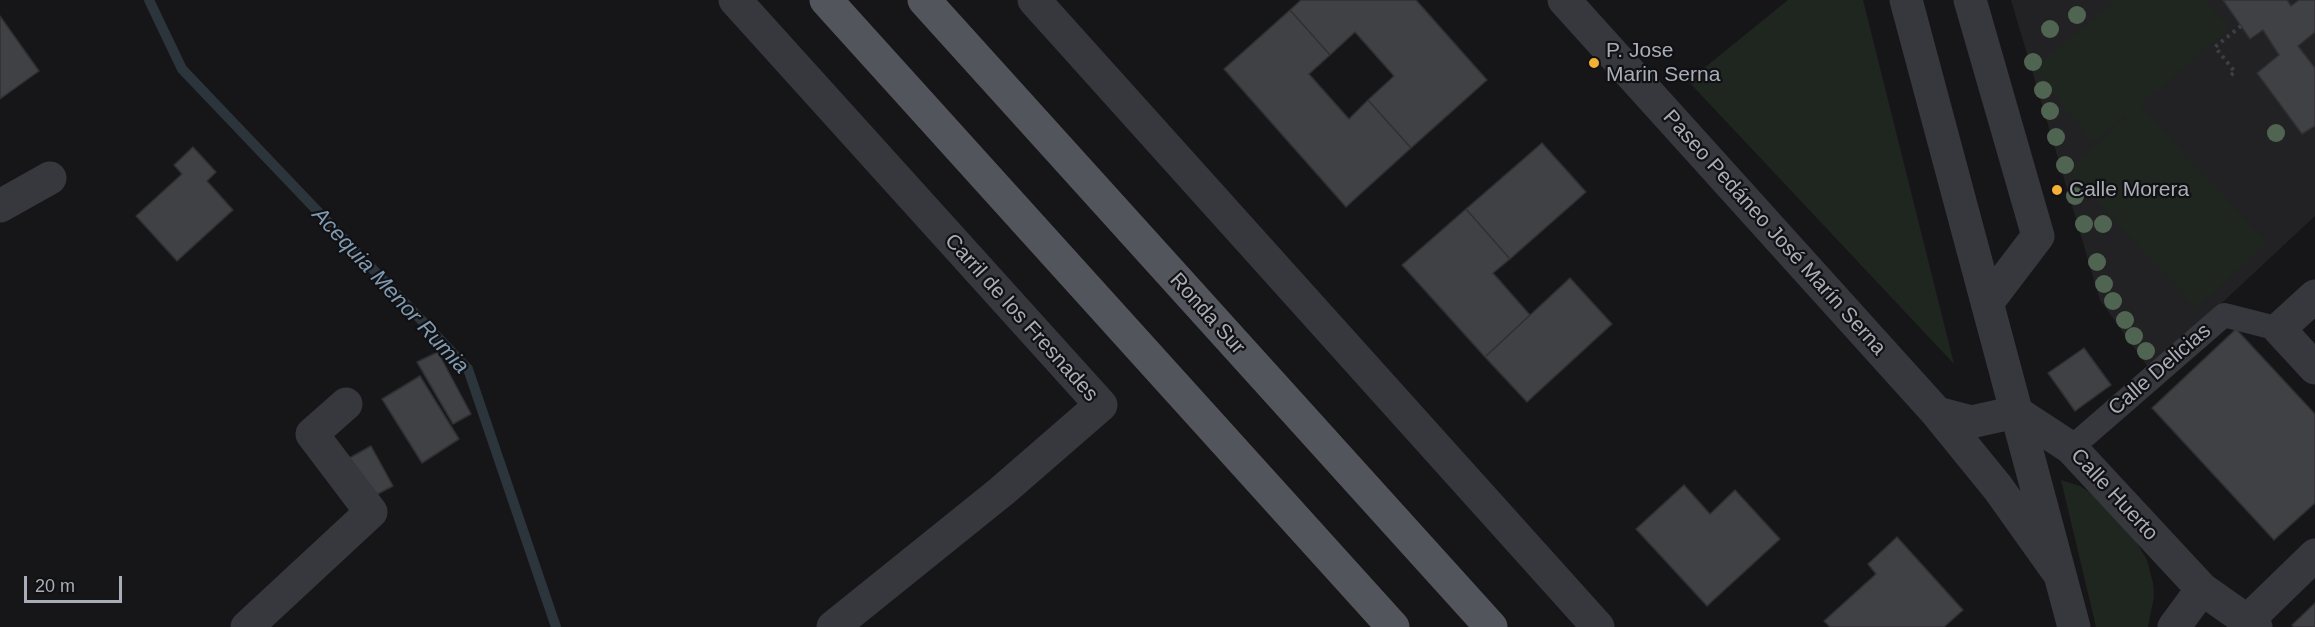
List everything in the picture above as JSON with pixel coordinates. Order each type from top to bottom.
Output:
[{"type":"main road","points":[[826,0],[1393,627]]},
{"type":"main road","name":"Ronda Sur","points":[[935,7],[1491,627]]},
{"type":"street","name":"Carril de los Fresnades","points":[[735,0],[1101,405],[1002,491],[833,627]]},
{"type":"street","points":[[1034,0],[1598,627]]},
{"type":"street","name":"Paseo Pedáneo José Marín Serna","points":[[1564,0],[1937,412],[1998,488],[2060,575]]},
{"type":"street","points":[[1906,0],[2074,627]]},
{"type":"street","points":[[1970,0],[2038,237],[1987,303]]},
{"type":"street","points":[[0,206],[50,178]]},
{"type":"street","points":[[2315,296],[2279,328],[2315,368]]},
{"type":"street","name":"Calle Delicias","points":[[2071,448],[2224,315],[2279,328]]},
{"type":"street","points":[[247,627],[371,512],[312,434],[346,404]]},
{"type":"street","points":[[1937,412],[1971,422],[2016,412]]},
{"type":"street","name":"Calle Huerto","points":[[2016,412],[2071,448],[2202,589],[2253,623]]},
{"type":"street","points":[[2253,623],[2315,555]]},
{"type":"street","points":[[2174,627],[2202,589]]},
{"type":"path","points":[[2231,75],[2235,72],[2215,47],[2241,26]]},
{"type":"shaded area","points":[[1788,0],[1863,0],[1954,364],[1688,81]]},
{"type":"shaded area","points":[[2011,0],[2315,0],[2315,216],[2150,370],[2100,300]]},
{"type":"shaded area","points":[[2116,0],[2205,0],[2229,29],[2140,105],[2266,243],[2196,308],[2069,170],[2131,112],[2093,142],[2033,69]]},
{"type":"shaded area","points":[[2061,480],[2080,486],[2102,500],[2134,538],[2147,560],[2153,583],[2154,597],[2148,627],[2096,627]]},
{"type":"building","points":[[1301,0],[1416,0],[1487,80],[1411,148],[1368,100],[1394,76],[1355,32],[1330,55],[1290,10]]},
{"type":"building","points":[[2223,0],[2287,0],[2291,6],[2299,0],[2315,0],[2315,32],[2298,46],[2315,68],[2315,126],[2302,134],[2257,73],[2279,55],[2263,30],[2250,39]]},
{"type":"building","points":[[1290,10],[1330,55],[1309,74],[1349,119],[1368,100],[1411,148],[1346,207],[1224,69]]},
{"type":"building","points":[[0,16],[39,71],[0,99]]},
{"type":"building","points":[[1542,143],[1586,192],[1510,259],[1466,209]]},
{"type":"building","points":[[193,147],[216,172],[207,181],[233,210],[177,261],[136,216],[182,174],[174,165]]},
{"type":"building","points":[[1466,209],[1510,259],[1493,273],[1530,315],[1485,357],[1402,265]]},
{"type":"building","points":[[1570,278],[1612,324],[1527,402],[1485,357]]},
{"type":"building","points":[[2236,329],[2315,414],[2315,503],[2274,540],[2152,408]]},
{"type":"building","points":[[2084,348],[2111,385],[2075,411],[2048,373]]},
{"type":"building","points":[[438,352],[471,414],[453,424],[417,362]]},
{"type":"building","points":[[420,376],[459,439],[422,463],[382,399]]},
{"type":"building","points":[[371,446],[393,486],[370,498],[344,461]]},
{"type":"building","points":[[1684,485],[1710,514],[1735,490],[1780,539],[1707,606],[1636,529]]},
{"type":"building","points":[[1897,537],[1963,610],[1944,627],[1830,627],[1824,621],[1876,574],[1868,564]]},
{"type":"building","points":[[2315,603],[2315,627],[2294,627],[2292,625]]},
{"type":"waterway","name":"Acequia Menor Rumia","points":[[149,0],[182,69],[468,369],[556,627]]},
{"type":"place","name":"P. Jose Marin Serna","points":[[1594,63]]},
{"type":"place","name":"Calle Morera","points":[[2057,190]]}]
